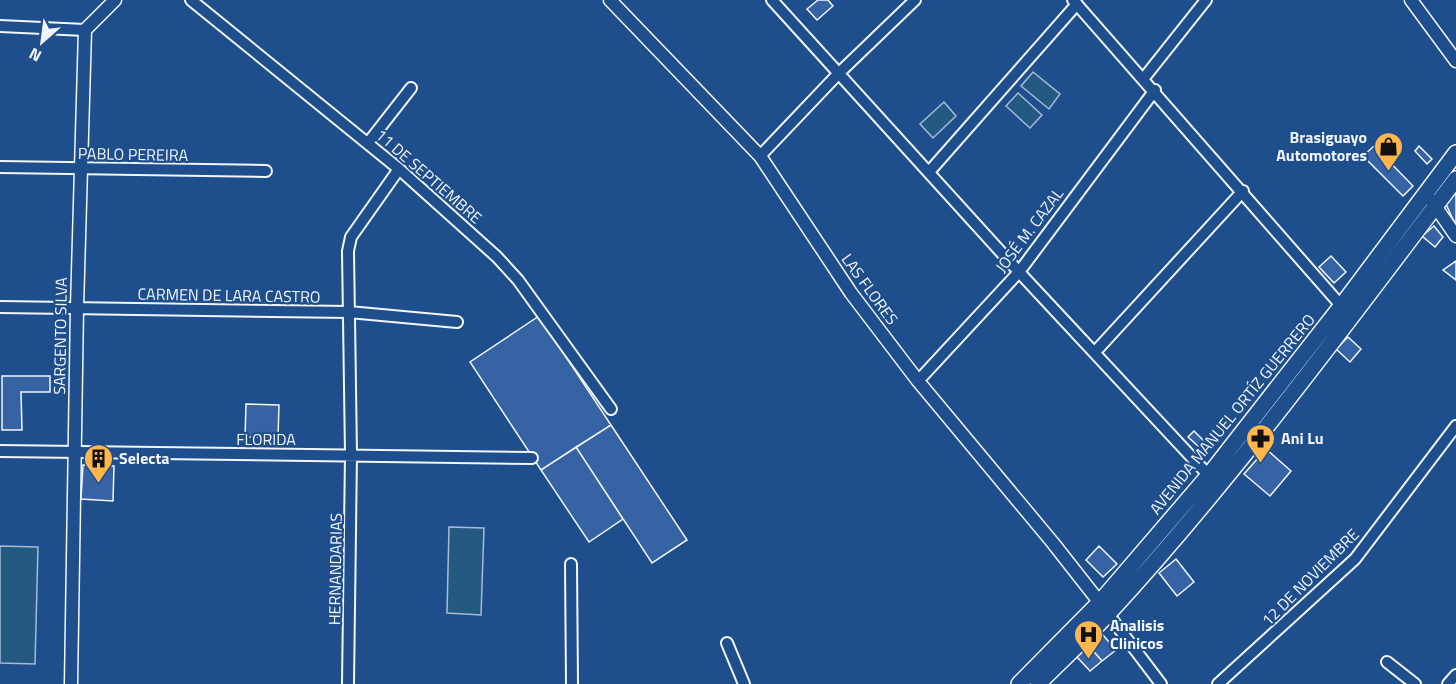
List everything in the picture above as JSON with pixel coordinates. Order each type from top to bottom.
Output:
[{"type":"main road","name":"AVENIDA MANUEL ORTÍZ GUERRERO","points":[[1213,480],[1456,153]]},
{"type":"main road","name":"AVENIDA MANUEL ORTÍZ GUERRERO","points":[[1038,684],[1352,318],[1456,179]]},
{"type":"main road","name":"AVENIDA MANUEL ORTÍZ GUERRERO","points":[[1019,684],[1104,608]]},
{"type":"street","points":[[0,26],[85,30],[115,0]]},
{"type":"street","name":"11 DE SEPTIEMBRE","points":[[191,0],[399,169],[497,257],[518,280],[611,409]]},
{"type":"street","name":"LAS FLORES","points":[[610,0],[760,156],[851,292],[918,381],[1104,608]]},
{"type":"street","points":[[772,0],[1018,272],[1213,480]]},
{"type":"street","points":[[760,156],[839,73],[915,0]]},
{"type":"street","points":[[1144,78],[1206,0]]},
{"type":"street","points":[[1411,0],[1456,61]]},
{"type":"street","points":[[929,172],[1075,2],[1155,90],[1352,318]]},
{"type":"street","name":"SARGENTO SILVA","points":[[71,684],[77,307],[85,30]]},
{"type":"street","points":[[368,143],[411,88]]},
{"type":"street","name":"JOSÉ M. CAZAL","points":[[918,381],[1018,272],[1155,90]]},
{"type":"street","name":"PABLO PEREIRA","points":[[0,167],[266,171]]},
{"type":"street","name":"HERNANDARIAS","points":[[348,684],[351,454],[348,251],[351,237],[399,169]]},
{"type":"street","points":[[1095,352],[1243,191]]},
{"type":"street","points":[[1426,193],[1456,236]]},
{"type":"street","name":"CARMEN DE LARA CASTRO","points":[[0,307],[349,312],[457,322]]},
{"type":"street","name":"12 DE NOVIEMBRE","points":[[1218,684],[1355,559],[1456,426]]},
{"type":"street","name":"FLORIDA","points":[[0,451],[532,458]]},
{"type":"street","points":[[571,564],[572,684]]},
{"type":"street","points":[[1104,608],[1161,684]]},
{"type":"street","points":[[727,643],[744,684]]},
{"type":"street","points":[[1387,662],[1415,684]]},
{"type":"street","points":[[1448,684],[1456,675]]},
{"type":"shaded area","points":[[1033,72],[1060,94],[1049,109],[1021,86]]},
{"type":"shaded area","points":[[1018,93],[1042,115],[1030,128],[1006,106]]},
{"type":"shaded area","points":[[944,102],[956,116],[933,138],[920,124]]},
{"type":"shaded area","points":[[449,527],[484,528],[481,615],[447,613]]},
{"type":"shaded area","points":[[0,546],[38,547],[35,664],[0,663]]},
{"type":"building","points":[[818,0],[828,0],[833,6],[817,20],[807,9]]},
{"type":"building","name":"Brasiguayo Automotores","points":[[1374,146],[1413,186],[1403,196],[1363,156]]},
{"type":"building","points":[[1419,146],[1432,159],[1427,164],[1415,151]]},
{"type":"building","points":[[1456,193],[1456,226],[1445,202]]},
{"type":"building","points":[[1434,226],[1443,237],[1435,247],[1422,236]]},
{"type":"building","points":[[1331,256],[1346,272],[1334,283],[1319,267]]},
{"type":"building","points":[[1456,261],[1456,280],[1443,270]]},
{"type":"building","points":[[539,316],[611,425],[541,470],[470,362]]},
{"type":"building","points":[[1348,337],[1361,349],[1350,362],[1336,349]]},
{"type":"building","points":[[2,376],[50,376],[50,392],[21,392],[22,430],[2,430]]},
{"type":"building","points":[[246,404],[279,405],[278,438],[245,437]]},
{"type":"building","points":[[611,425],[687,540],[652,563],[576,447]]},
{"type":"building","points":[[1194,431],[1204,441],[1199,447],[1188,437]]},
{"type":"building","points":[[576,447],[623,519],[589,542],[541,470]]},
{"type":"building","points":[[1266,449],[1291,471],[1270,496],[1244,474]]},
{"type":"building","name":"Selecta","points":[[83,465],[114,466],[113,501],[81,499]]},
{"type":"building","points":[[1099,546],[1117,564],[1103,577],[1086,560]]},
{"type":"building","points":[[1176,559],[1194,582],[1177,596],[1159,573]]},
{"type":"building","points":[[1103,635],[1116,650],[1102,661],[1089,646]]},
{"type":"building","name":"Analisis Clinicos","points":[[1089,646],[1102,661],[1090,671],[1077,657]]},
{"type":"place","name":"Brasiguayo Automotores","points":[[1388,172]]},
{"type":"place","name":"Ani Lu","points":[[1260,464]]},
{"type":"place","name":"Selecta","points":[[98,484]]},
{"type":"place","name":"Analisis Clinicos","points":[[1089,660]]}]
